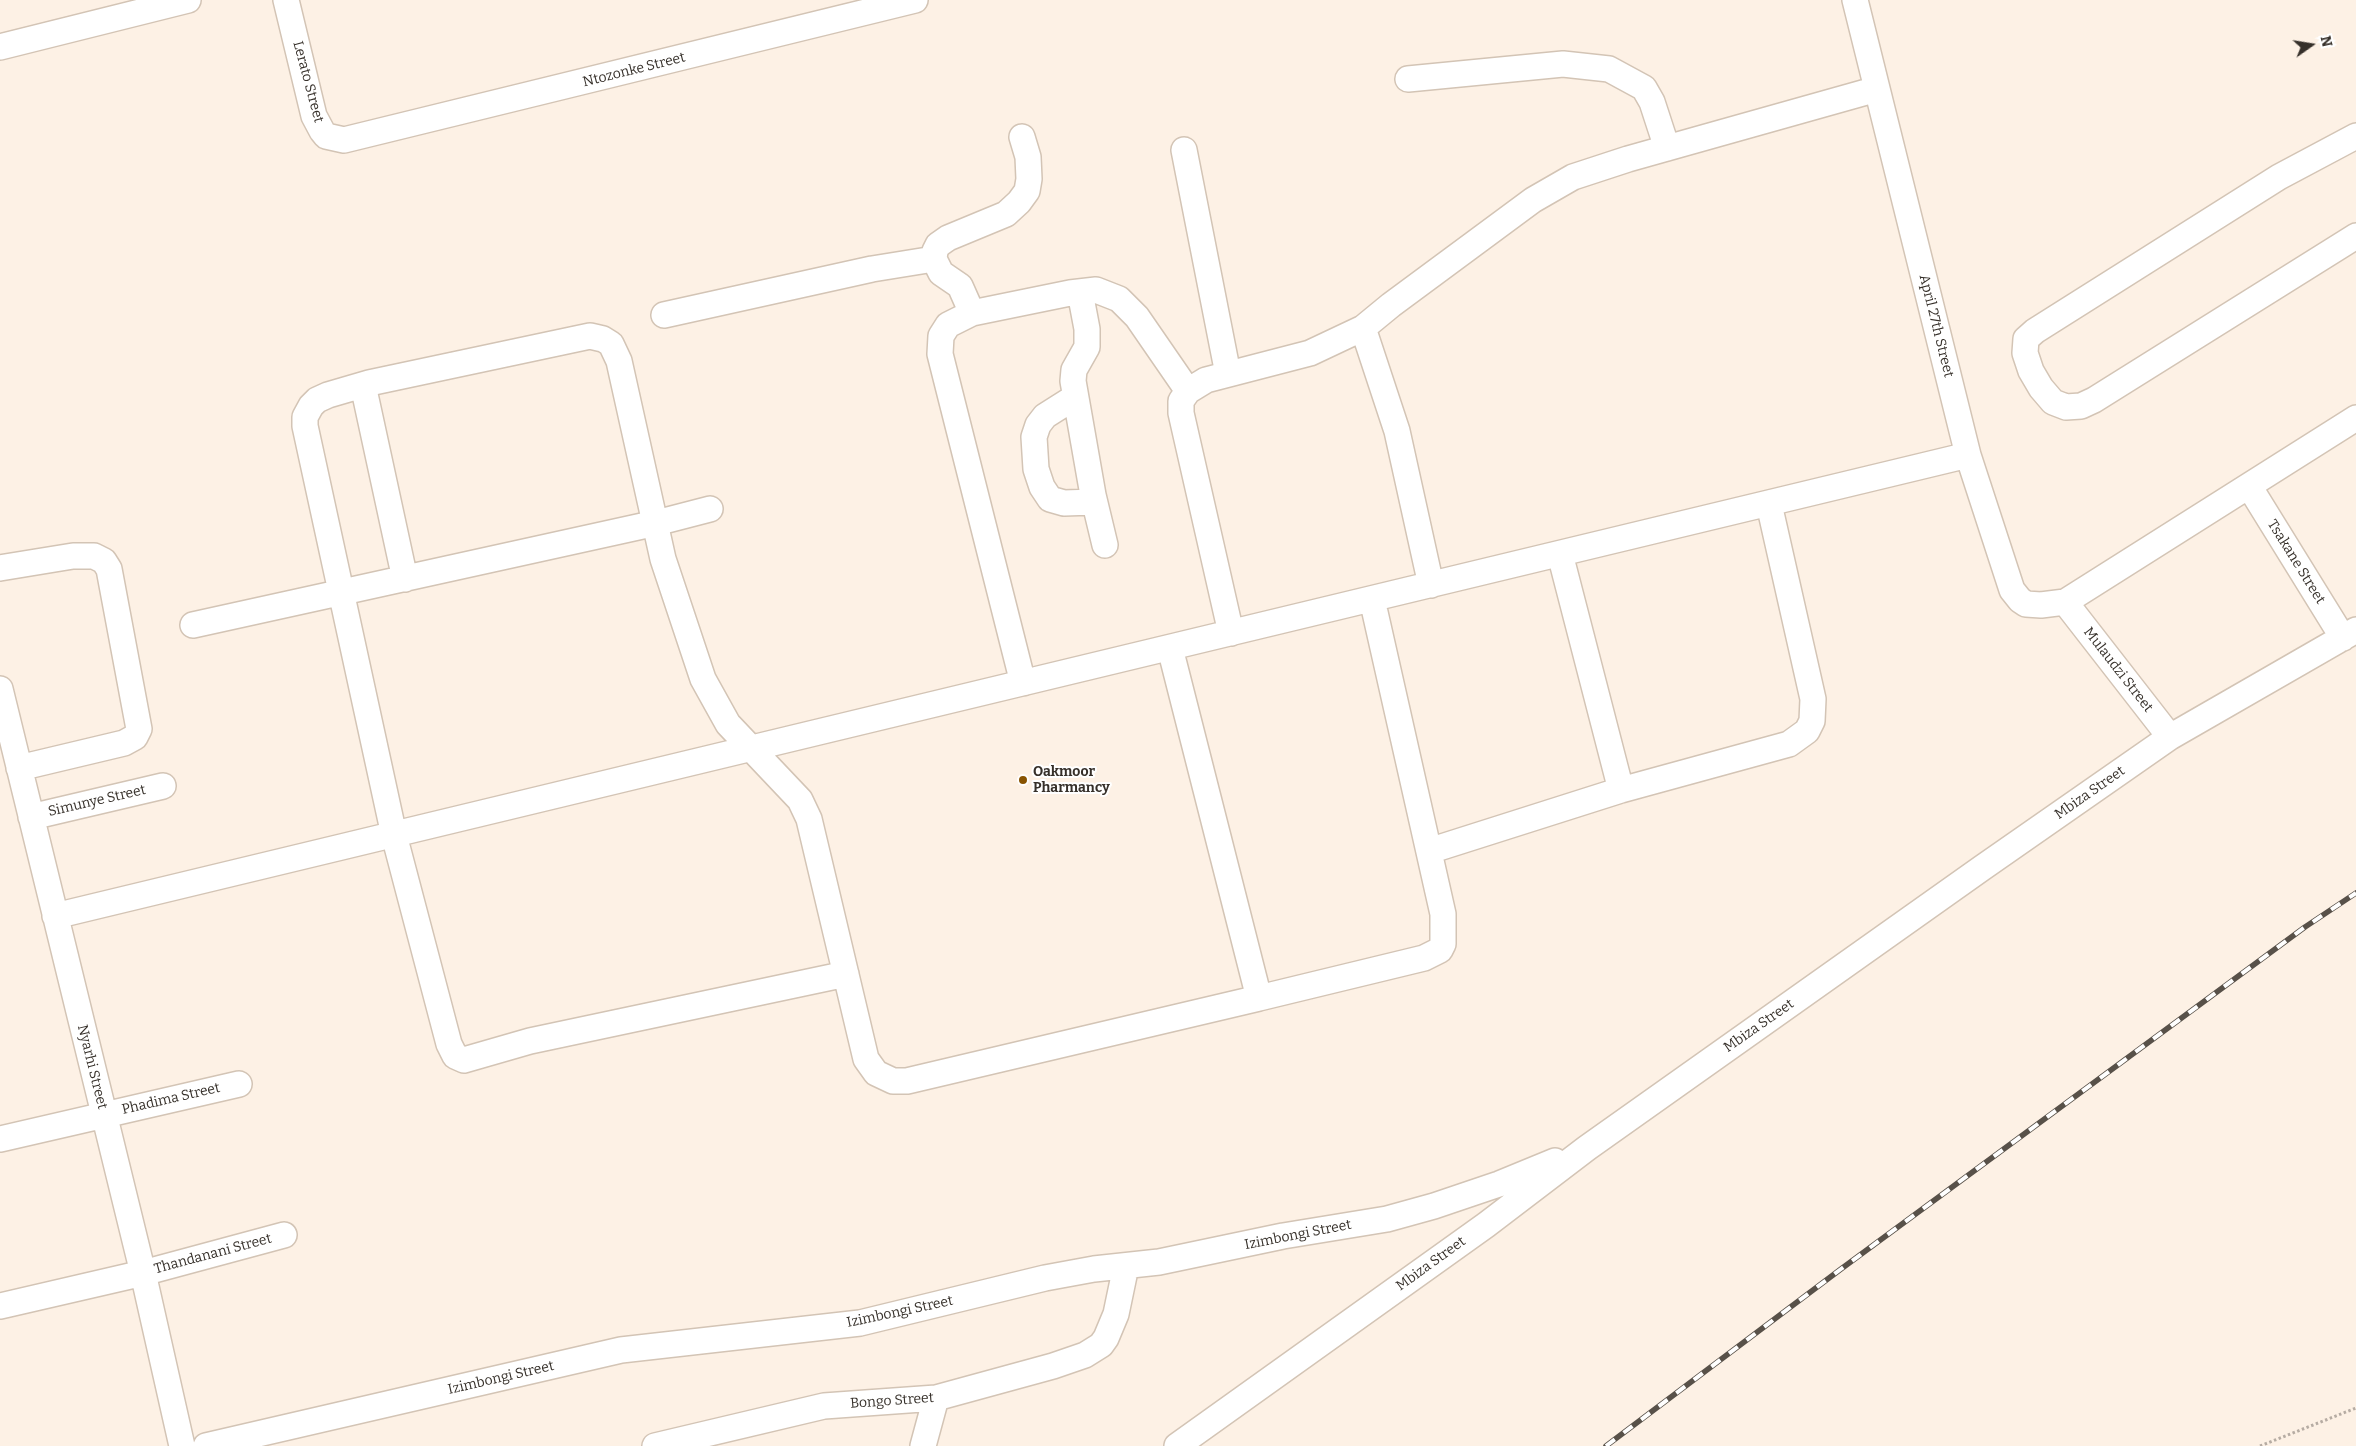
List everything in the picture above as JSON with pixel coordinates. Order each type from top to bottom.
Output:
[{"type":"street","points":[[0,47],[188,0]]},
{"type":"street","name":"Lerato Street","points":[[286,0],[317,123],[326,136],[337,139],[352,139]]},
{"type":"street","name":"Ntozonke Street","points":[[352,139],[916,0]]},
{"type":"street","name":"April 27th Street","points":[[1856,0],[1968,455],[2012,590],[2026,604],[2041,605],[2065,602]]},
{"type":"street","points":[[1408,79],[1563,64],[1609,69],[1644,88],[1652,102],[1667,148]]},
{"type":"street","points":[[1231,633],[1180,413],[1180,401],[1188,391],[1206,380],[1310,353],[1363,328],[1423,281],[1555,186],[1573,177],[1667,148],[1877,89]]},
{"type":"street","points":[[2356,136],[2279,177],[2035,331],[2026,340],[2025,353],[2031,371],[2041,388],[2053,402],[2066,407],[2081,406],[2111,390],[2356,236]]},
{"type":"street","points":[[972,313],[960,286],[941,273],[934,259],[935,251],[938,245],[948,238],[1006,214],[1020,202],[1027,191],[1028,179],[1028,157],[1022,137]]},
{"type":"street","points":[[1184,150],[1228,374]]},
{"type":"street","points":[[664,315],[872,268],[934,259]]},
{"type":"street","points":[[1023,683],[940,354],[941,336],[948,325],[972,313],[1096,290],[1119,299],[1137,316],[1188,391]]},
{"type":"street","points":[[1080,292],[1087,329],[1087,347],[1074,370],[1073,381],[1094,502],[1105,545]]},
{"type":"street","points":[[1363,328],[1397,431],[1432,585]]},
{"type":"street","points":[[846,974],[530,1041],[467,1059],[459,1059],[452,1053],[394,835],[305,426],[305,417],[317,400],[363,385],[590,336],[603,339],[611,344],[619,361],[663,559],[703,679],[728,724],[800,800],[809,819],[846,974],[866,1059],[876,1073],[893,1081],[907,1081],[1259,998],[1424,958],[1440,950],[1444,938],[1443,914],[1372,599]]},
{"type":"street","points":[[363,385],[406,579]]},
{"type":"street","points":[[1075,398],[1045,416],[1038,425],[1034,437],[1036,469],[1042,487],[1050,499],[1064,503],[1094,502]]},
{"type":"street","points":[[2065,602],[2356,418]]},
{"type":"street","points":[[55,916],[1968,455]]},
{"type":"street","name":"Tsakane Street","points":[[2249,486],[2350,634]]},
{"type":"street","points":[[1429,851],[1621,790],[1789,744],[1807,731],[1812,721],[1813,699],[1769,504]]},
{"type":"street","points":[[193,625],[656,524],[710,509]]},
{"type":"street","points":[[1560,554],[1621,790]]},
{"type":"street","points":[[0,568],[73,556],[94,556],[104,561],[109,569],[138,729],[135,737],[124,743],[19,768]]},
{"type":"street","name":"Mulaudzi Street","points":[[2065,602],[2170,738]]},
{"type":"street","name":"Mbiza Street","points":[[1177,1446],[1486,1225],[1587,1148],[1974,873],[2170,738],[2350,634]]},
{"type":"street","points":[[1170,648],[1259,998]]},
{"type":"street","name":"Nyarhi Street","points":[[0,689],[143,1273],[182,1446]]},
{"type":"street","name":"Simunye Street","points":[[31,816],[163,786]]},
{"type":"street","name":"Phadima Street","points":[[0,1139],[239,1084]]},
{"type":"street","name":"Izimbongi Street","points":[[206,1446],[621,1350],[860,1323],[1046,1278],[1159,1262],[1283,1236],[1387,1219],[1434,1206],[1499,1184],[1587,1148]]},
{"type":"street","name":"Thandanani Street","points":[[0,1306],[143,1273],[284,1235]]},
{"type":"street","name":"Bongo Street","points":[[655,1446],[824,1406],[936,1398],[1053,1366],[1085,1355],[1101,1345],[1106,1338],[1116,1314],[1126,1266]]},
{"type":"street","points":[[923,1446],[936,1398]]},
{"type":"path","points":[[2260,1446],[2356,1408]]},
{"type":"railway","points":[[1606,1446],[1841,1269],[2305,927],[2356,893]]},
{"type":"place","name":"Oakmoor Pharmancy","points":[[1023,780]]}]
